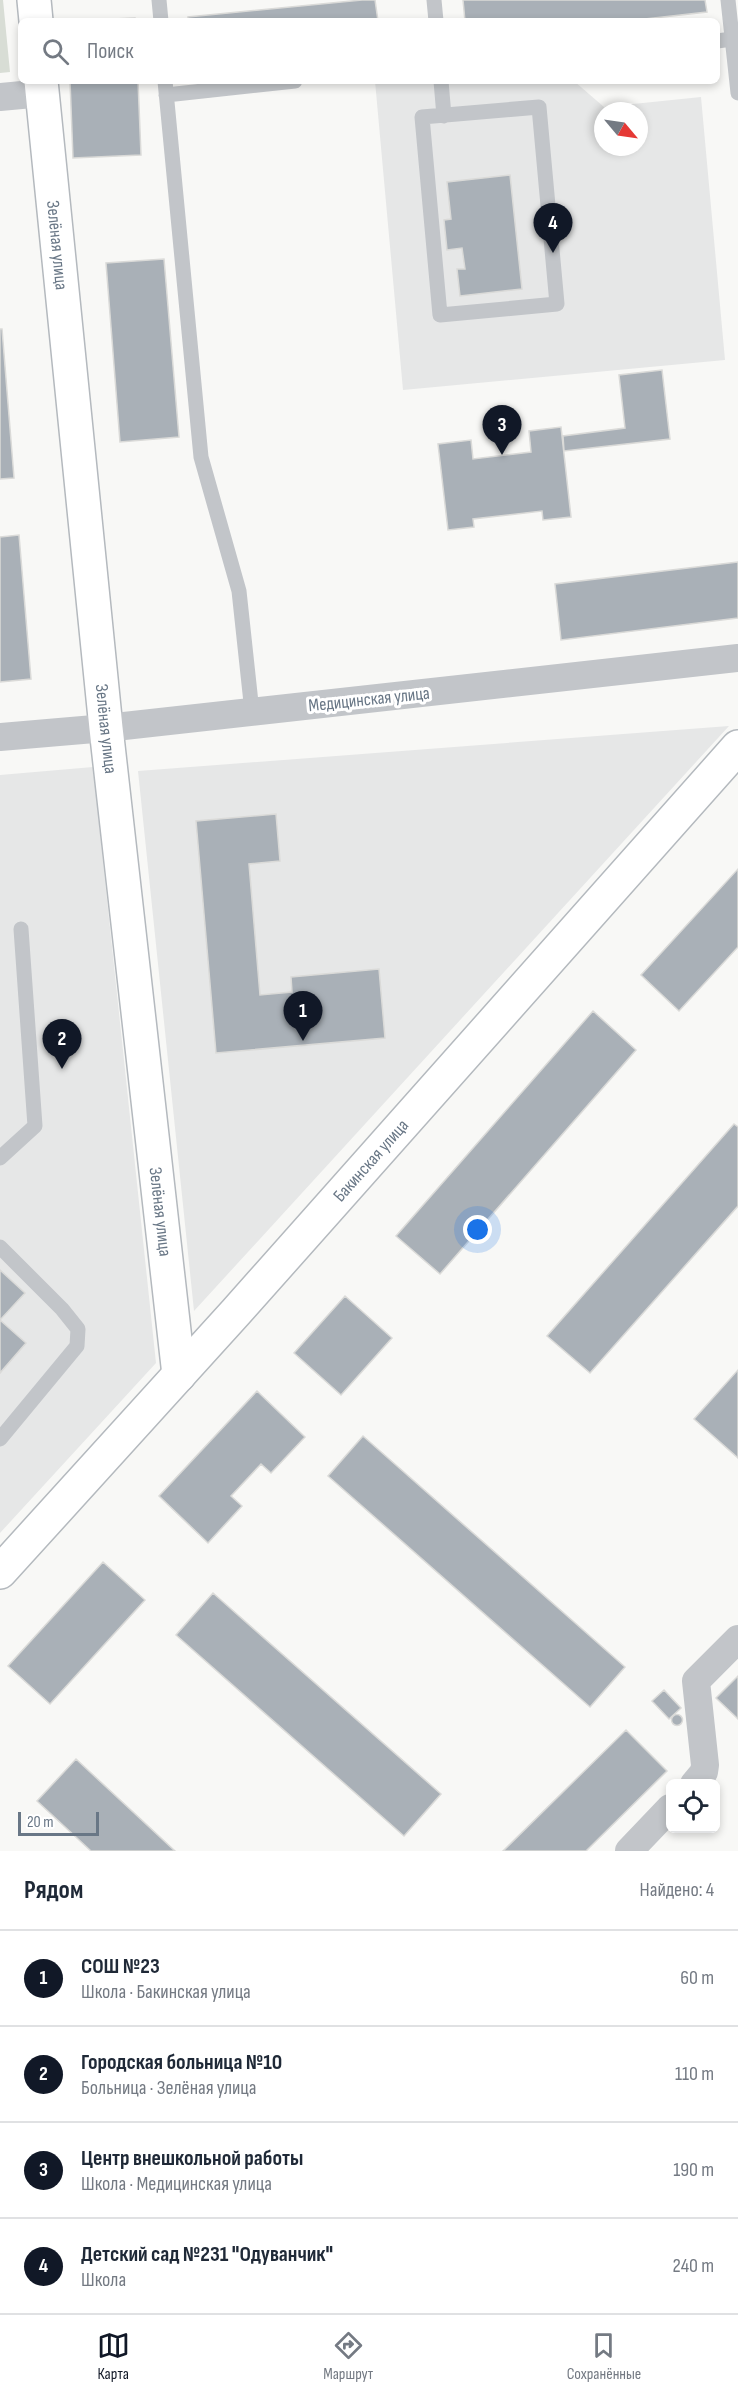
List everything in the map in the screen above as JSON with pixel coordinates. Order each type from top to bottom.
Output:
[{"type":"street","points":[[34,0],[36,18]]},
{"type":"street","points":[[0,97],[42,87]]},
{"type":"street","name":"Зелёная улица","points":[[42,87],[106,728],[179,1375]]},
{"type":"street","name":"Медицинская улица","points":[[0,737],[106,728],[738,658]]},
{"type":"street","name":"Бакинская улица","points":[[0,1572],[179,1375],[738,747]]},
{"type":"street","points":[[699,1778],[696,1681],[738,1639]]},
{"type":"street","points":[[629,1851],[666,1812]]},
{"type":"lane","points":[[159,0],[161,18]]},
{"type":"lane","points":[[434,0],[436,18]]},
{"type":"lane","points":[[728,0],[724,40],[738,93]]},
{"type":"lane","points":[[240,84],[166,88],[201,457],[239,591],[252,712]]},
{"type":"lane","points":[[441,84],[444,116]]},
{"type":"lane","points":[[540,107],[557,304],[440,315],[422,117],[444,116],[540,107]]},
{"type":"lane","points":[[0,1158],[35,1126],[21,929]]},
{"type":"lane","points":[[0,1247],[62,1309],[78,1329],[77,1346],[0,1439]]},
{"type":"shaded area","points":[[0,0],[3,0],[10,72],[0,73]]},
{"type":"shaded area","points":[[375,84],[577,84],[598,102],[594,102],[594,156],[648,156],[648,102],[701,97],[725,360],[403,390]]},
{"type":"shaded area","points":[[729,726],[194,1311],[138,771]]},
{"type":"shaded area","points":[[93,767],[156,1363],[0,1533],[0,775]]},
{"type":"building","points":[[375,0],[378,18],[188,18]]},
{"type":"building","points":[[463,0],[705,0],[707,12],[654,18],[465,18]]},
{"type":"building","points":[[70,84],[138,84],[141,155],[73,158]]},
{"type":"building","points":[[510,175],[522,289],[460,296],[457,269],[465,269],[462,248],[447,250],[444,220],[451,219],[447,182]]},
{"type":"building","points":[[164,259],[179,437],[120,442],[106,263]]},
{"type":"building","points":[[0,329],[2,329],[14,478],[0,479]]},
{"type":"building","points":[[662,370],[670,439],[564,451],[563,436],[625,428],[619,375]]},
{"type":"building","points":[[561,427],[571,517],[543,520],[542,511],[473,519],[474,527],[448,530],[438,444],[471,440],[473,459],[531,452],[529,431]]},
{"type":"building","points":[[19,535],[31,679],[0,682],[0,537]]},
{"type":"building","points":[[738,562],[738,618],[561,640],[555,584]]},
{"type":"building","points":[[276,814],[280,861],[249,864],[260,995],[292,992],[291,977],[379,969],[385,1038],[216,1053],[196,821]]},
{"type":"building","points":[[738,869],[738,947],[679,1011],[641,975]]},
{"type":"building","points":[[593,1011],[636,1050],[440,1274],[396,1236]]},
{"type":"building","points":[[734,1124],[738,1127],[738,1206],[590,1373],[547,1336]]},
{"type":"building","points":[[0,1270],[25,1293],[0,1320]]},
{"type":"building","points":[[345,1296],[392,1338],[341,1395],[294,1353]]},
{"type":"building","points":[[0,1320],[26,1343],[0,1373]]},
{"type":"building","points":[[738,1370],[738,1458],[694,1419]]},
{"type":"building","points":[[257,1391],[305,1437],[271,1473],[261,1464],[231,1496],[242,1506],[208,1543],[159,1496]]},
{"type":"building","points":[[363,1436],[625,1667],[590,1707],[328,1476]]},
{"type":"building","points":[[103,1562],[145,1600],[50,1704],[8,1666]]},
{"type":"building","points":[[213,1593],[441,1794],[404,1836],[176,1635]]},
{"type":"building","points":[[738,1676],[738,1719],[716,1698]]},
{"type":"building","points":[[664,1690],[681,1708],[669,1719],[652,1701]]},
{"type":"building","points":[[677,1714],[683,1720],[677,1726],[671,1720]]},
{"type":"building","points":[[626,1730],[667,1771],[586,1851],[503,1851]]},
{"type":"building","points":[[76,1759],[175,1851],[91,1851],[37,1801]]},
{"type":"place","name":"Детский сад №231 \"Одуванчик\"","points":[[553,253]]},
{"type":"place","name":"Центр внешкольной работы","points":[[502,455]]},
{"type":"place","name":"СОШ №23","points":[[303,1041]]},
{"type":"place","name":"Городская больница №10","points":[[62,1069]]}]
